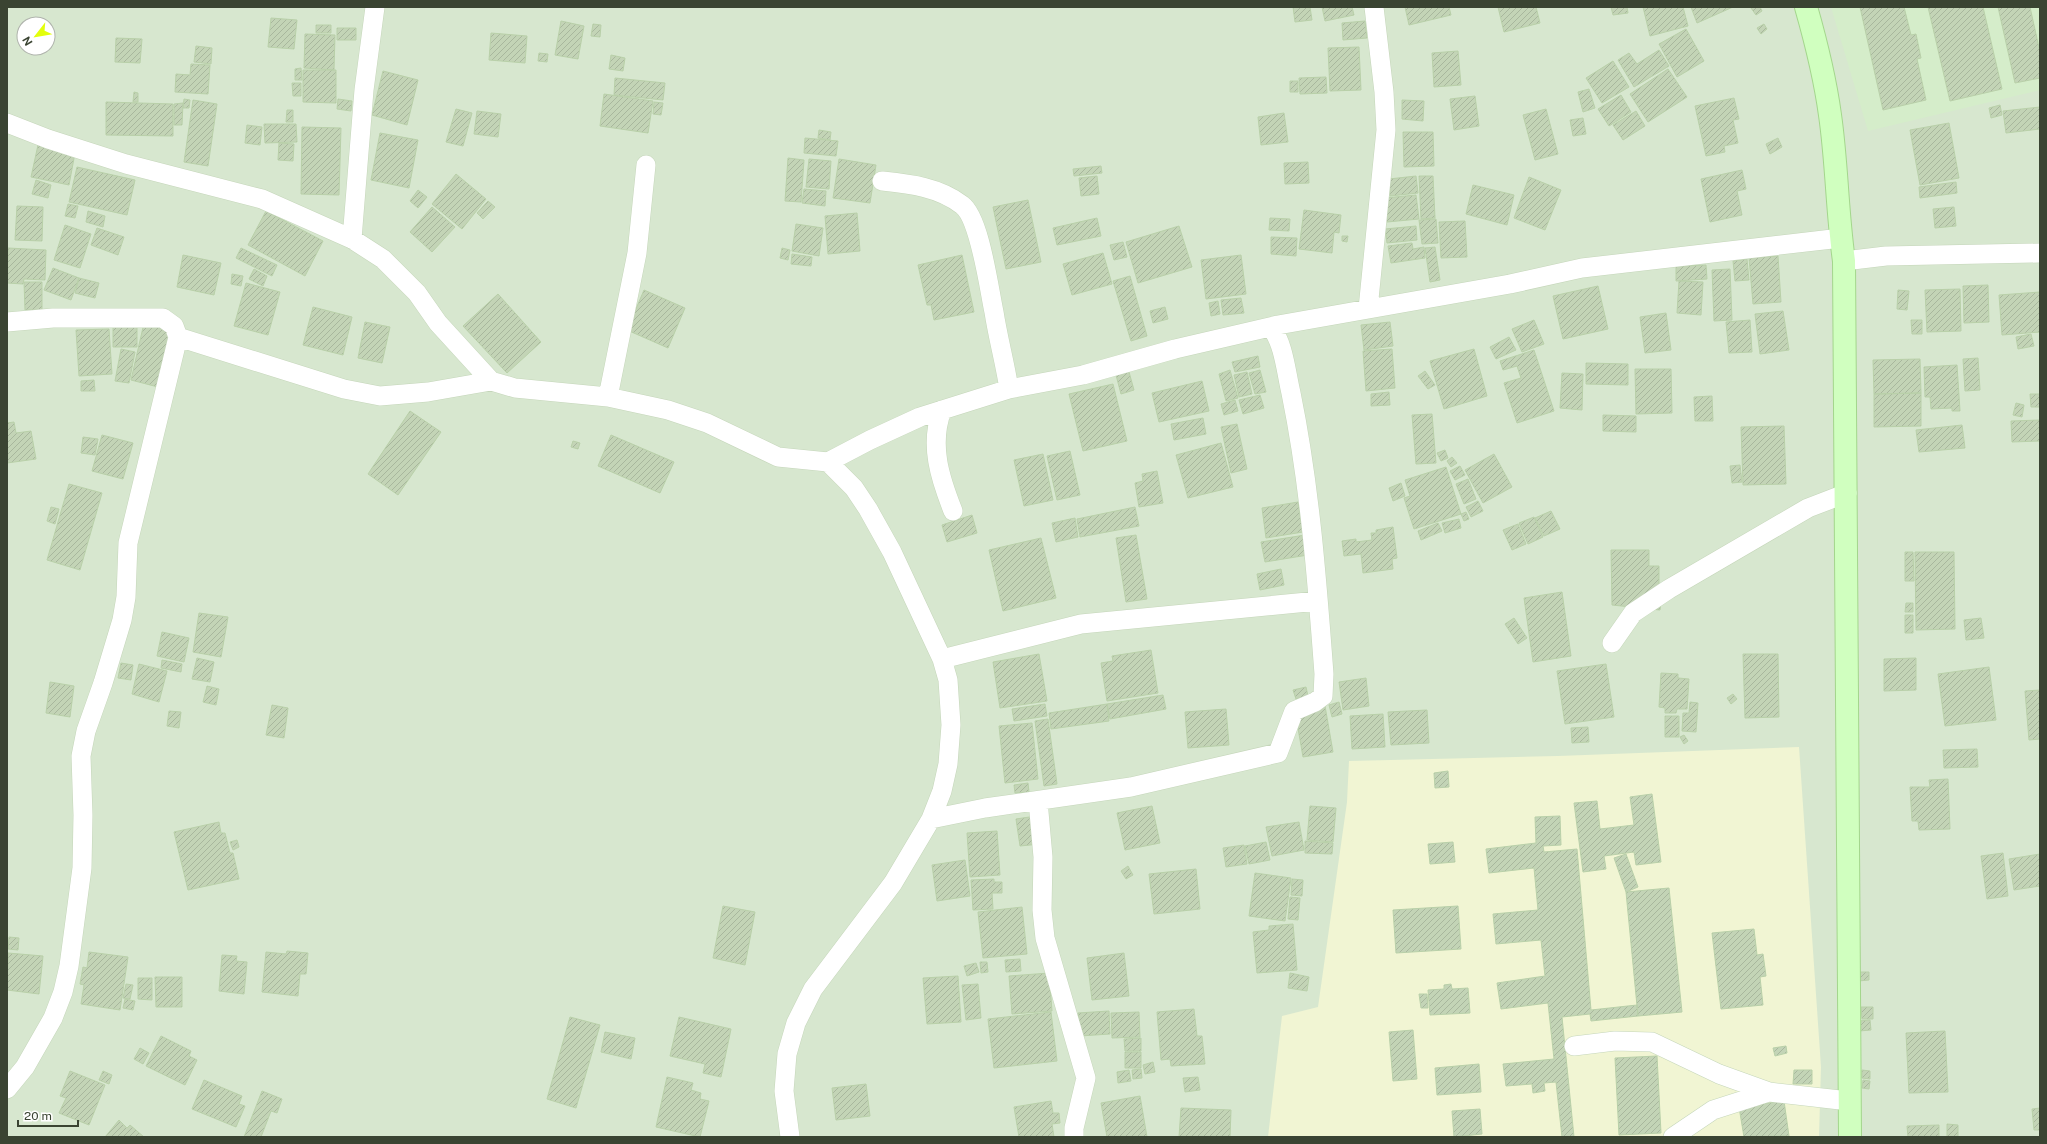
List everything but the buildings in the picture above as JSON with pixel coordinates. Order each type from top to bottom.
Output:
[{"type":"main road","points":[[1806,7],[1820,54],[1830,115],[1844,261],[1847,493],[1850,1137]]},
{"type":"street","points":[[352,239],[364,90],[375,7]]},
{"type":"street","points":[[1368,309],[1386,130],[1384,92],[1374,7]]},
{"type":"street","points":[[7,123],[48,139],[126,164],[262,199],[352,239],[383,260],[416,293],[438,323],[490,381]]},
{"type":"street","points":[[608,397],[637,253],[646,165]]},
{"type":"street","points":[[882,181],[913,185],[941,192],[964,206],[975,228],[988,277],[1009,389]]},
{"type":"street","points":[[178,338],[344,389],[380,396],[428,392],[490,381],[516,388],[608,397],[668,410],[707,423],[778,457],[828,462],[870,440],[920,417],[1009,389],[1084,375],[1175,350],[1270,327],[1510,284],[1582,268],[1841,238]]},
{"type":"street","points":[[1844,261],[1886,256],[2040,252]]},
{"type":"street","points":[[7,322],[53,318],[163,318],[174,326],[178,338],[128,543],[126,597],[122,620],[104,683],[86,732],[81,756],[83,815],[82,868],[69,966],[63,992],[53,1018],[25,1067],[7,1089]]},
{"type":"street","points":[[931,819],[985,808],[1131,787],[1278,753],[1294,711],[1315,702],[1323,696],[1324,674],[1318,601],[1308,499],[1297,422],[1277,335],[1270,327]]},
{"type":"street","points":[[942,410],[937,424],[935,448],[941,481],[954,511]]},
{"type":"street","points":[[790,1137],[785,1084],[786,1054],[796,1023],[812,989],[892,883],[931,819],[942,792],[948,764],[951,725],[948,680],[942,659],[892,552],[868,509],[854,488],[828,462]]},
{"type":"street","points":[[1612,643],[1633,613],[1669,588],[1808,508],[1847,493]]},
{"type":"street","points":[[942,659],[1081,624],[1318,601]]},
{"type":"street","points":[[1038,801],[1043,857],[1042,910],[1045,938],[1050,960],[1085,1070],[1086,1078],[1074,1128],[1074,1137]]},
{"type":"street","points":[[1574,1046],[1615,1041],[1652,1042],[1719,1074],[1769,1092],[1849,1101]]},
{"type":"street","points":[[1673,1137],[1713,1110],[1769,1092]]},
{"type":"shaded area","points":[[7,7],[2040,7],[2040,1137],[7,1137]]},
{"type":"shaded area","points":[[1831,7],[2040,7],[2040,90],[1868,131]]},
{"type":"shaded area","points":[[1799,747],[1821,1067],[1819,1137],[1268,1137],[1282,1016],[1318,1007],[1347,802],[1349,761],[1558,756]]}]
